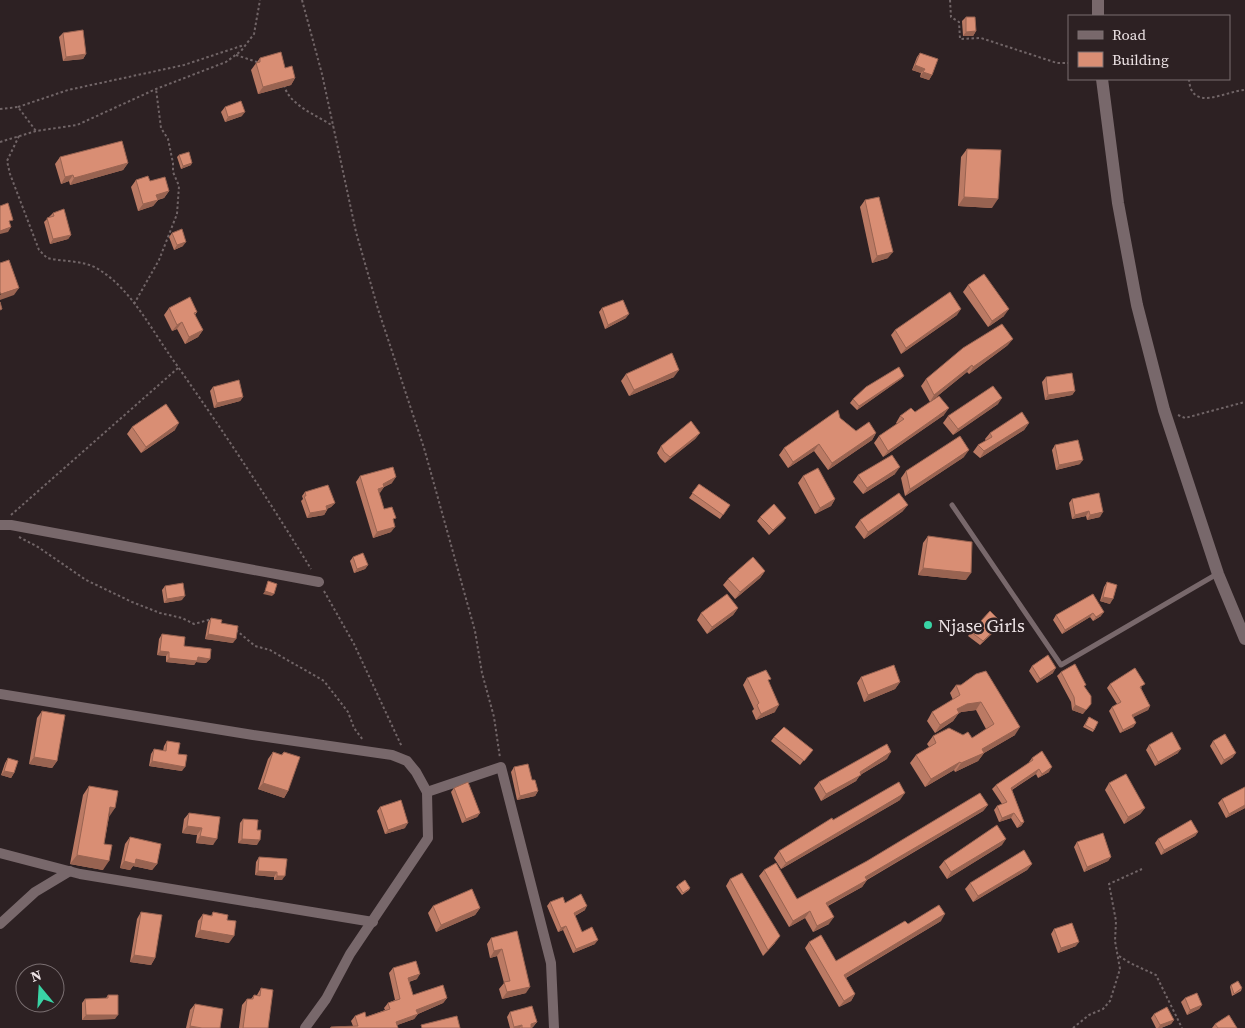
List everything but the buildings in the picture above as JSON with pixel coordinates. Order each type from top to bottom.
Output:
[{"type":"main road","points":[[1098,0],[1098,15]]},
{"type":"main road","points":[[1102,80],[1118,203],[1134,286],[1164,410],[1218,574],[1245,639]]},
{"type":"street","points":[[4,522],[319,582]]},
{"type":"street","points":[[0,694],[253,735],[392,755],[407,762],[416,772],[427,792],[428,838],[305,1028]]},
{"type":"street","points":[[427,792],[501,767],[551,963],[554,1028]]},
{"type":"street","points":[[0,853],[70,871],[373,922]]},
{"type":"street","points":[[0,924],[36,892],[70,871]]},
{"type":"lane","points":[[952,504],[1061,665],[1218,574]]},
{"type":"path","points":[[0,142],[36,131],[77,125],[156,90],[201,73],[236,55],[254,34],[260,0]]},
{"type":"path","points":[[302,0],[333,126],[356,232],[378,309],[424,448],[475,631],[482,673],[494,717],[501,767]]},
{"type":"path","points":[[950,0],[951,17],[959,22],[960,39],[981,38],[1031,55],[1068,63]]},
{"type":"path","points":[[0,109],[18,108],[68,90],[184,66],[245,45]]},
{"type":"path","points":[[236,55],[263,63]]},
{"type":"path","points":[[280,78],[286,93],[300,105],[333,126]]},
{"type":"path","points":[[1190,80],[1189,87],[1200,98],[1210,98],[1234,90],[1245,90]]},
{"type":"path","points":[[134,304],[159,260],[177,214],[179,186],[173,172],[168,139],[161,128],[156,90]]},
{"type":"path","points":[[18,108],[36,131]]},
{"type":"path","points":[[18,136],[8,161],[10,174],[39,250],[46,258],[80,262],[98,268],[134,304],[259,484],[319,582],[354,644],[404,750]]},
{"type":"path","points":[[4,522],[178,368]]},
{"type":"path","points":[[1164,410],[1186,418],[1245,402]]},
{"type":"path","points":[[14,534],[38,547],[86,580],[132,602],[165,615],[182,618],[194,624],[211,619],[220,620]]},
{"type":"path","points":[[230,628],[238,630],[255,646],[270,650],[324,681],[348,712],[354,728],[364,741]]},
{"type":"path","points":[[1073,1028],[1089,1015],[1103,1009],[1110,1001],[1120,969],[1115,941],[1115,908],[1109,884],[1142,869]]},
{"type":"path","points":[[1119,956],[1156,975],[1182,1028]]},
{"type":"place","name":"Njase Girls","points":[[928,625]]}]
